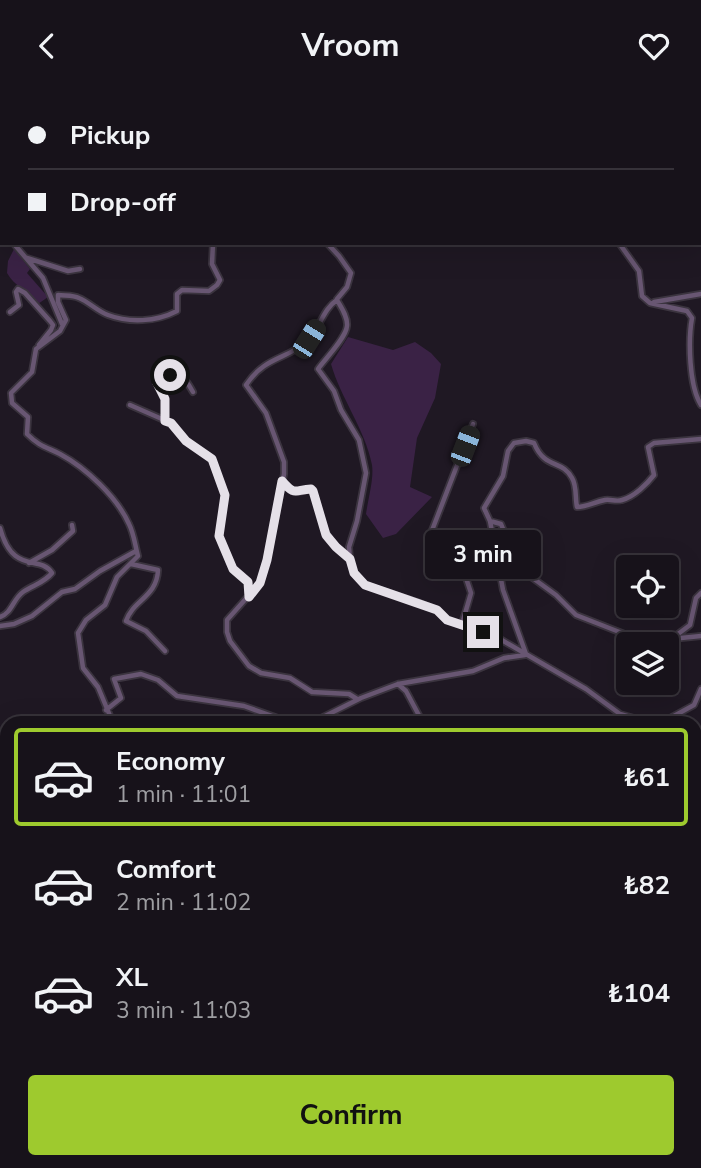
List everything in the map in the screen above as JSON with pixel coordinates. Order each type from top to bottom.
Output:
[{"type":"street","points":[[15,245],[43,278],[60,313],[62,324]]},
{"type":"street","points":[[36,349],[60,331],[66,320],[58,302],[58,295],[78,297],[103,312],[122,319],[149,320],[177,311],[177,294],[183,290],[209,291],[217,285],[220,279],[212,264],[213,245]]},
{"type":"street","points":[[329,245],[351,273],[347,287],[328,308],[309,339],[255,372],[246,385],[266,413],[284,462],[267,560],[260,583],[227,620],[227,632],[230,641],[249,666],[261,673],[290,678],[312,692],[349,694],[357,699]]},
{"type":"street","points":[[620,245],[639,271],[642,296],[650,303],[687,311],[692,318],[688,342],[694,391],[701,405]]},
{"type":"street","points":[[26,258],[68,271],[80,269]]},
{"type":"street","points":[[10,311],[19,305],[16,292],[18,289],[25,293],[50,321],[51,330],[36,349],[32,372],[13,390],[10,398],[28,417],[27,435],[38,445],[59,454],[111,494],[130,524],[138,556],[111,585],[105,605],[86,620],[78,633],[82,668],[98,687],[109,716]]},
{"type":"street","points":[[650,303],[701,294]]},
{"type":"street","points":[[337,300],[345,314],[347,327],[318,369],[334,391],[341,410],[359,440],[366,473],[349,547],[354,573],[365,585],[437,610],[447,620],[500,639],[627,716]]},
{"type":"street","points":[[165,421],[165,399],[157,383],[170,375],[176,375],[187,381],[193,392]]},
{"type":"street","points":[[130,405],[171,423],[186,441],[212,459],[225,495],[219,536],[233,569],[248,582],[249,597]]},
{"type":"street","points":[[462,624],[471,593],[456,548],[431,533],[473,423]]},
{"type":"street","points":[[526,655],[503,590],[491,521],[484,508],[503,476],[508,451],[514,443],[526,440],[534,443],[544,460],[560,467],[573,478],[577,507],[588,507],[607,500],[619,501],[627,498],[649,481],[654,475],[648,447],[654,443],[701,439]]},
{"type":"street","points":[[282,481],[292,491],[313,491],[326,535],[350,559]]},
{"type":"street","points":[[491,521],[501,524],[523,571],[556,595],[576,615],[619,632]]},
{"type":"street","points":[[29,563],[64,539],[73,531],[72,525]]},
{"type":"street","points":[[0,529],[5,544],[15,558],[48,568],[52,573],[43,582],[21,593],[7,615],[0,617]]},
{"type":"street","points":[[0,626],[14,624],[32,616],[62,591],[75,589],[136,551]]},
{"type":"street","points":[[130,564],[158,570],[158,575],[149,595],[129,613],[126,621],[146,631],[165,651]]},
{"type":"street","points":[[679,634],[690,625],[696,599],[701,593]]},
{"type":"street","points":[[679,637],[701,636]]},
{"type":"street","points":[[324,716],[357,699],[398,684],[473,671],[504,658],[526,655]]},
{"type":"street","points":[[106,710],[121,698],[114,678],[141,674],[158,680],[177,696],[244,706],[272,716]]},
{"type":"street","points":[[398,684],[406,691],[419,716]]},
{"type":"street","points":[[674,716],[694,705],[701,689]]},
{"type":"shaded area","points":[[14,249],[30,269],[27,273],[48,297],[38,304],[7,273],[8,261]]},
{"type":"shaded area","points":[[348,337],[393,350],[415,342],[441,364],[435,398],[417,438],[410,487],[432,497],[396,534],[383,538],[366,514],[372,476],[369,452],[331,364]]},
{"type":"route","points":[[170,375],[157,383],[165,399],[165,421],[171,423],[186,441],[212,459],[225,495],[219,536],[233,569],[248,582],[249,597],[260,583],[267,560],[282,481],[292,491],[313,491],[326,535],[350,559],[354,573],[365,585],[437,610],[447,620],[483,632]]}]
